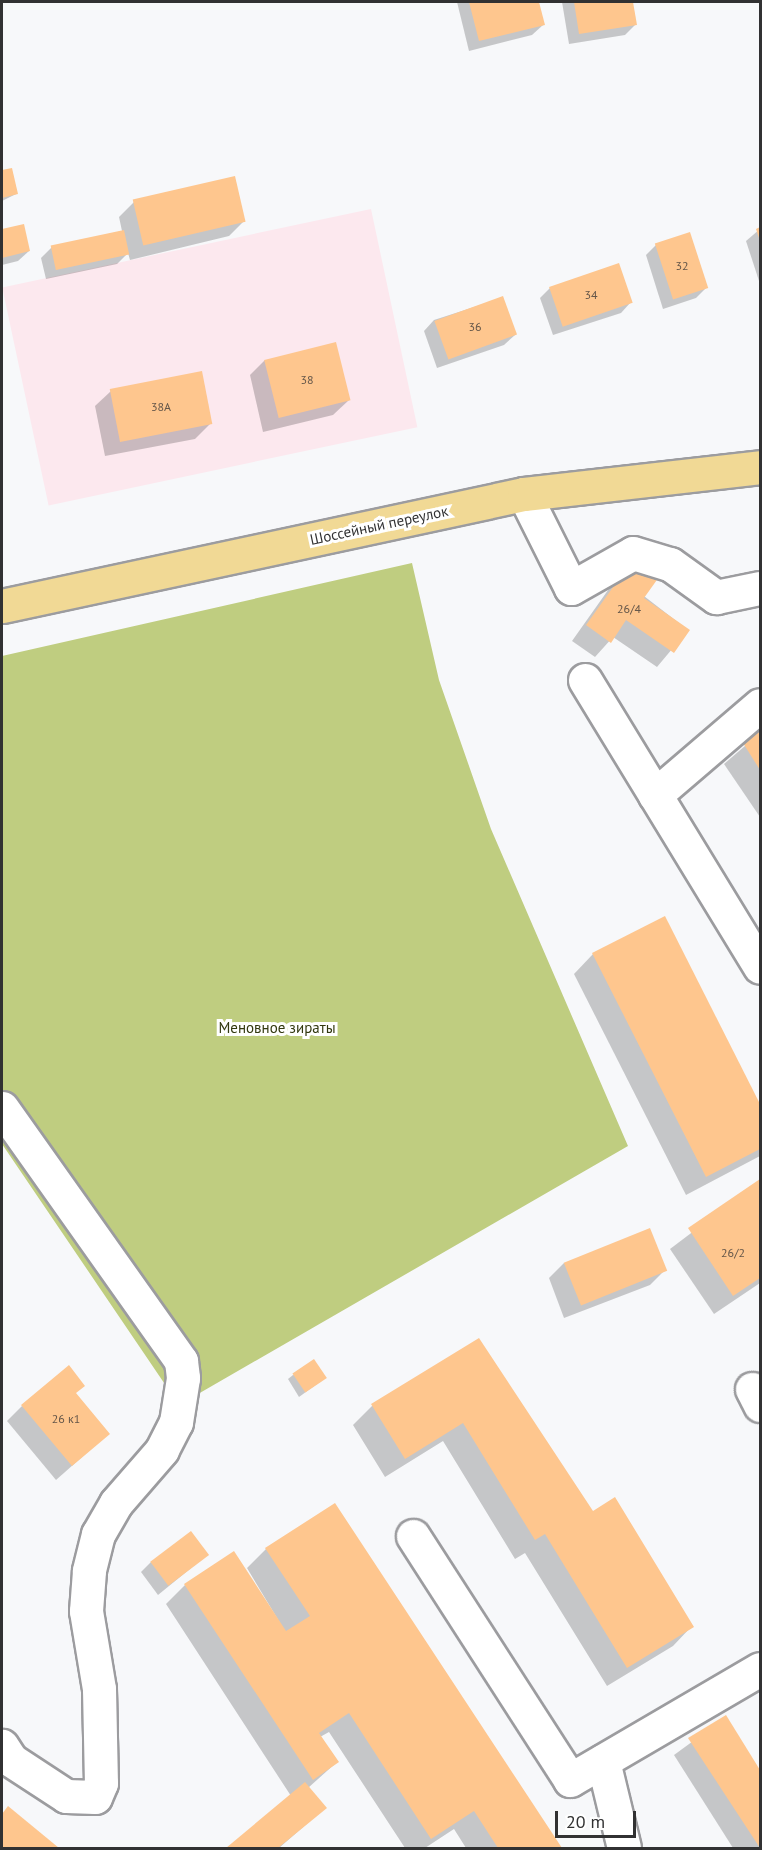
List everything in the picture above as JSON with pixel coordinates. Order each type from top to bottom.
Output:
[{"type":"main road","name":"Шоссейный переулок","points":[[2,606],[524,494],[760,467]]},
{"type":"lane","points":[[524,494],[571,588],[633,553],[670,564],[716,597],[760,588]]},
{"type":"lane","points":[[585,680],[760,968]]},
{"type":"lane","points":[[655,795],[760,705]]},
{"type":"lane","points":[[2,1108],[181,1361],[183,1378],[176,1422],[162,1450],[116,1503],[99,1534],[89,1571],[86,1611],[99,1689],[101,1784],[95,1797],[66,1796],[11,1760],[2,1746]]},
{"type":"lane","points":[[413,1536],[570,1780],[760,1669]]},
{"type":"lane","points":[[603,1761],[624,1848]]},
{"type":"shaded area","points":[[371,209],[417,427],[49,506],[2,287]]},
{"type":"green space","name":"Меновное зираты","points":[[412,563],[439,680],[491,829],[628,1146],[179,1405],[2,1144],[2,656]]},
{"type":"building","points":[[469,2],[539,2],[545,25],[479,41]]},
{"type":"building","points":[[574,2],[633,2],[637,25],[579,34]]},
{"type":"building","points":[[12,168],[18,194],[2,198],[2,170]]},
{"type":"building","points":[[235,176],[246,222],[143,245],[133,200]]},
{"type":"building","points":[[24,224],[30,251],[2,258],[2,229]]},
{"type":"building","points":[[760,227],[760,241],[756,229]]},
{"type":"building","points":[[124,230],[129,254],[56,270],[51,246]]},
{"type":"building","points":[[690,232],[708,288],[673,300],[655,243]]},
{"type":"building","points":[[619,263],[633,303],[563,327],[549,287]]},
{"type":"building","points":[[503,296],[517,335],[448,359],[434,321]]},
{"type":"building","points":[[336,342],[351,400],[279,418],[264,360]]},
{"type":"building","points":[[202,371],[212,424],[120,442],[110,389]]},
{"type":"building","points":[[633,559],[659,577],[644,598],[690,630],[674,653],[626,620],[611,643],[586,625]]},
{"type":"building","points":[[760,731],[760,770],[743,743]]},
{"type":"building","points":[[665,916],[760,1104],[760,1149],[706,1177],[592,953]]},
{"type":"building","points":[[760,1179],[760,1278],[733,1296],[688,1228]]},
{"type":"building","points":[[650,1228],[667,1271],[581,1305],[564,1263]]},
{"type":"building","points":[[479,1338],[593,1511],[615,1497],[694,1627],[627,1668],[545,1534],[535,1540],[463,1423],[405,1459],[371,1404]]},
{"type":"building","points":[[314,1359],[327,1378],[305,1393],[292,1374]]},
{"type":"building","points":[[69,1365],[85,1386],[76,1393],[110,1434],[72,1466],[21,1405]]},
{"type":"building","points":[[335,1503],[562,1848],[498,1848],[474,1811],[431,1839],[349,1713],[319,1733],[339,1762],[313,1780],[184,1584],[234,1551],[286,1631],[310,1616],[265,1548]]},
{"type":"building","points":[[191,1531],[209,1555],[168,1586],[150,1562]]},
{"type":"building","points":[[726,1715],[760,1770],[760,1848],[688,1738]]},
{"type":"building","points":[[305,1782],[327,1808],[278,1848],[226,1848]]},
{"type":"building","points":[[8,1806],[59,1848],[2,1848],[2,1814]]}]
